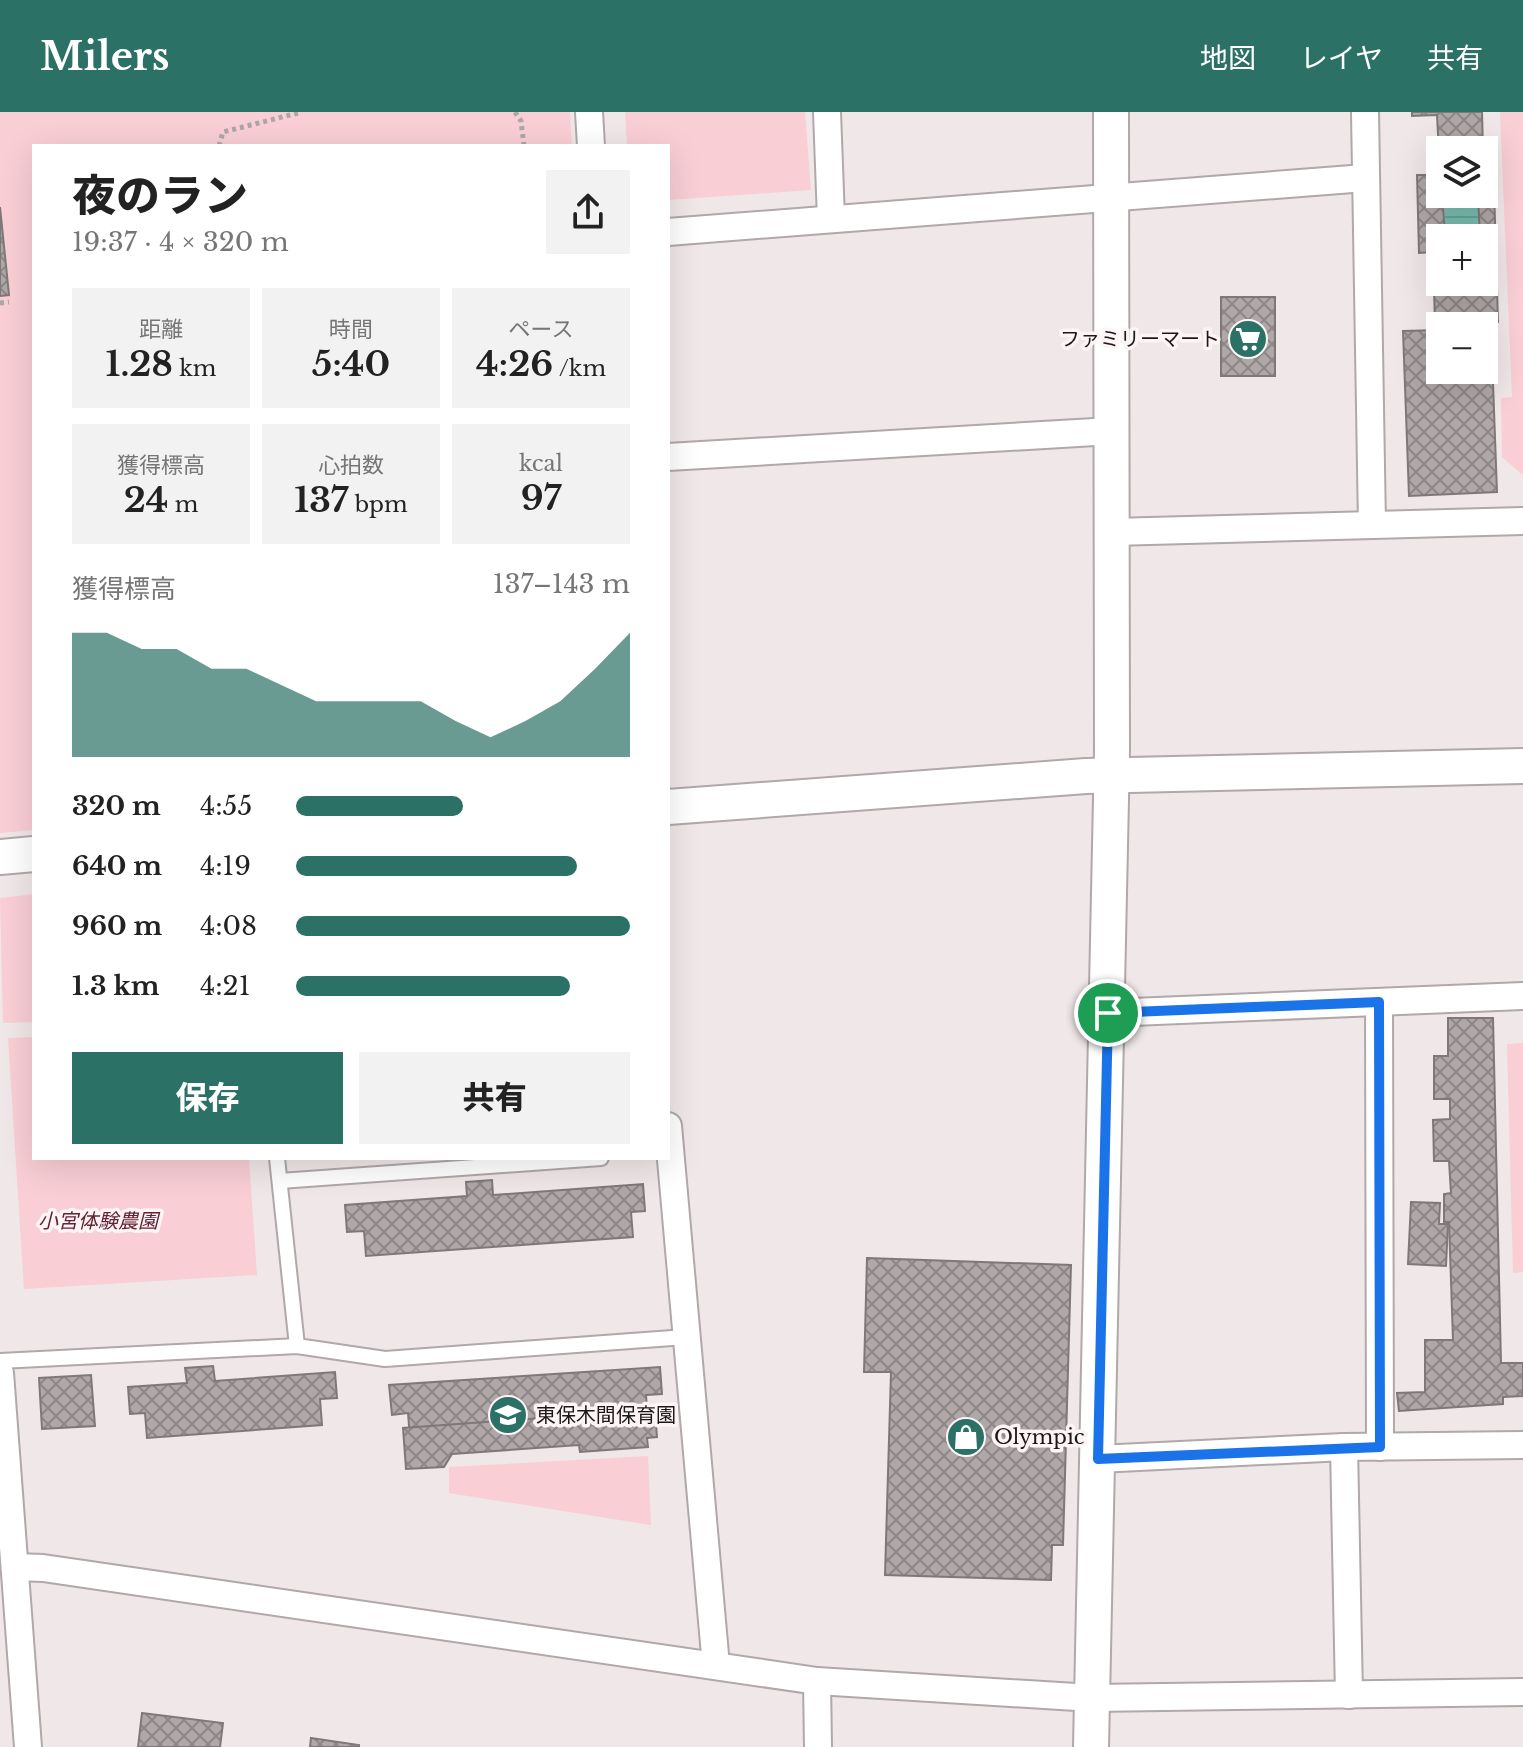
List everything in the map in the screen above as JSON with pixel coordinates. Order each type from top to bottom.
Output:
[{"type":"street","points":[[589,112],[591,144]]},
{"type":"street","points":[[827,112],[831,219]]},
{"type":"street","points":[[1091,1747],[1112,775],[1111,112]]},
{"type":"street","points":[[1365,112],[1372,525]]},
{"type":"street","points":[[670,232],[1365,178]]},
{"type":"street","points":[[670,457],[1112,431]]},
{"type":"street","points":[[1112,532],[1523,521]]},
{"type":"street","points":[[670,807],[1112,775],[1523,766]]},
{"type":"street","points":[[0,857],[32,854]]},
{"type":"street","points":[[1108,1013],[1523,996]]},
{"type":"street","points":[[1379,1002],[1380,1447]]},
{"type":"street","points":[[670,1160],[716,1666]]},
{"type":"street","points":[[0,1373],[28,1747]]},
{"type":"street","points":[[1098,1459],[1344,1447],[1523,1445]]},
{"type":"street","points":[[1344,1447],[1349,1695]]},
{"type":"street","points":[[16,1567],[43,1568],[817,1681],[1092,1698],[1523,1692]]},
{"type":"street","points":[[817,1681],[818,1747]]},
{"type":"lane","points":[[277,1160],[297,1346]]},
{"type":"lane","points":[[280,1181],[573,1160]]},
{"type":"lane","points":[[0,1361],[297,1346],[385,1359],[686,1337]]},
{"type":"path","points":[[220,144],[223,132],[302,112]]},
{"type":"path","points":[[515,112],[521,121],[524,144]]},
{"type":"path","points":[[0,303],[9,302]]},
{"type":"green space","points":[[0,112],[570,112],[572,144],[32,144],[32,830],[0,833]]},
{"type":"green space","points":[[625,112],[805,112],[811,190],[670,200],[670,144],[627,144]]},
{"type":"green space","points":[[1500,112],[1523,112],[1523,475],[1502,457],[1501,398],[1512,397]]},
{"type":"green space","points":[[32,894],[32,1022],[3,1023],[0,898]]},
{"type":"green space","name":"小宮体験農園","points":[[32,1037],[32,1160],[249,1160],[257,1275],[24,1289],[8,1038]]},
{"type":"green space","points":[[1523,1043],[1523,1272],[1513,1273],[1507,1044]]},
{"type":"green space","points":[[648,1456],[651,1525],[449,1493],[449,1467]]},
{"type":"shaded area","points":[[1444,208],[1479,208],[1479,224],[1445,224]]},
{"type":"building","points":[[1412,112],[1482,112],[1483,136],[1438,136],[1437,115],[1412,116]]},
{"type":"building","points":[[1417,175],[1426,175],[1426,208],[1443,208],[1444,224],[1426,224],[1426,252],[1419,253]]},
{"type":"building","points":[[0,207],[9,295],[0,296]]},
{"type":"building","points":[[1479,208],[1495,208],[1495,224],[1479,224]]},
{"type":"building","points":[[1434,296],[1497,296],[1498,312],[1435,312]]},
{"type":"building","points":[[1221,297],[1275,297],[1275,376],[1221,376]]},
{"type":"building","points":[[1426,330],[1426,384],[1493,384],[1497,492],[1409,496],[1403,331]]},
{"type":"building","points":[[1448,1018],[1493,1018],[1501,1363],[1523,1363],[1523,1396],[1503,1397],[1503,1404],[1399,1411],[1397,1393],[1425,1392],[1425,1340],[1453,1340],[1449,1222],[1444,1222],[1444,1194],[1451,1193],[1449,1161],[1434,1161],[1433,1120],[1450,1119],[1450,1099],[1434,1099],[1434,1056],[1448,1056]]},
{"type":"building","points":[[492,1180],[493,1195],[643,1184],[645,1211],[631,1212],[633,1237],[366,1256],[364,1231],[347,1232],[345,1205],[467,1196],[466,1182]]},
{"type":"building","points":[[1411,1202],[1440,1203],[1439,1224],[1448,1224],[1446,1266],[1408,1264]]},
{"type":"building","points":[[867,1258],[1071,1265],[1063,1545],[1052,1545],[1051,1580],[885,1575],[891,1372],[864,1372]]},
{"type":"building","points":[[213,1366],[215,1381],[335,1372],[337,1398],[320,1399],[322,1425],[147,1438],[145,1413],[130,1414],[128,1387],[187,1383],[185,1368]]},
{"type":"building","points":[[660,1367],[662,1394],[646,1395],[648,1421],[410,1438],[408,1413],[392,1415],[389,1385]]},
{"type":"building","points":[[91,1375],[95,1426],[42,1429],[39,1378]]},
{"type":"building","points":[[655,1410],[657,1437],[647,1438],[648,1447],[580,1452],[579,1445],[452,1454],[444,1467],[406,1469],[403,1428]]},
{"type":"building","points":[[142,1713],[223,1723],[220,1747],[138,1747]]},
{"type":"building","points":[[311,1738],[359,1745],[359,1747],[310,1747]]},
{"type":"place","name":"ファミリーマート","points":[[1248,339]]},
{"type":"place","name":"東保木間保育園","points":[[508,1415]]},
{"type":"place","name":"Olympic","points":[[966,1437]]},
{"type":"route","points":[[1379,1002],[1380,1447],[1098,1459],[1108,1013],[1379,1002]]}]
